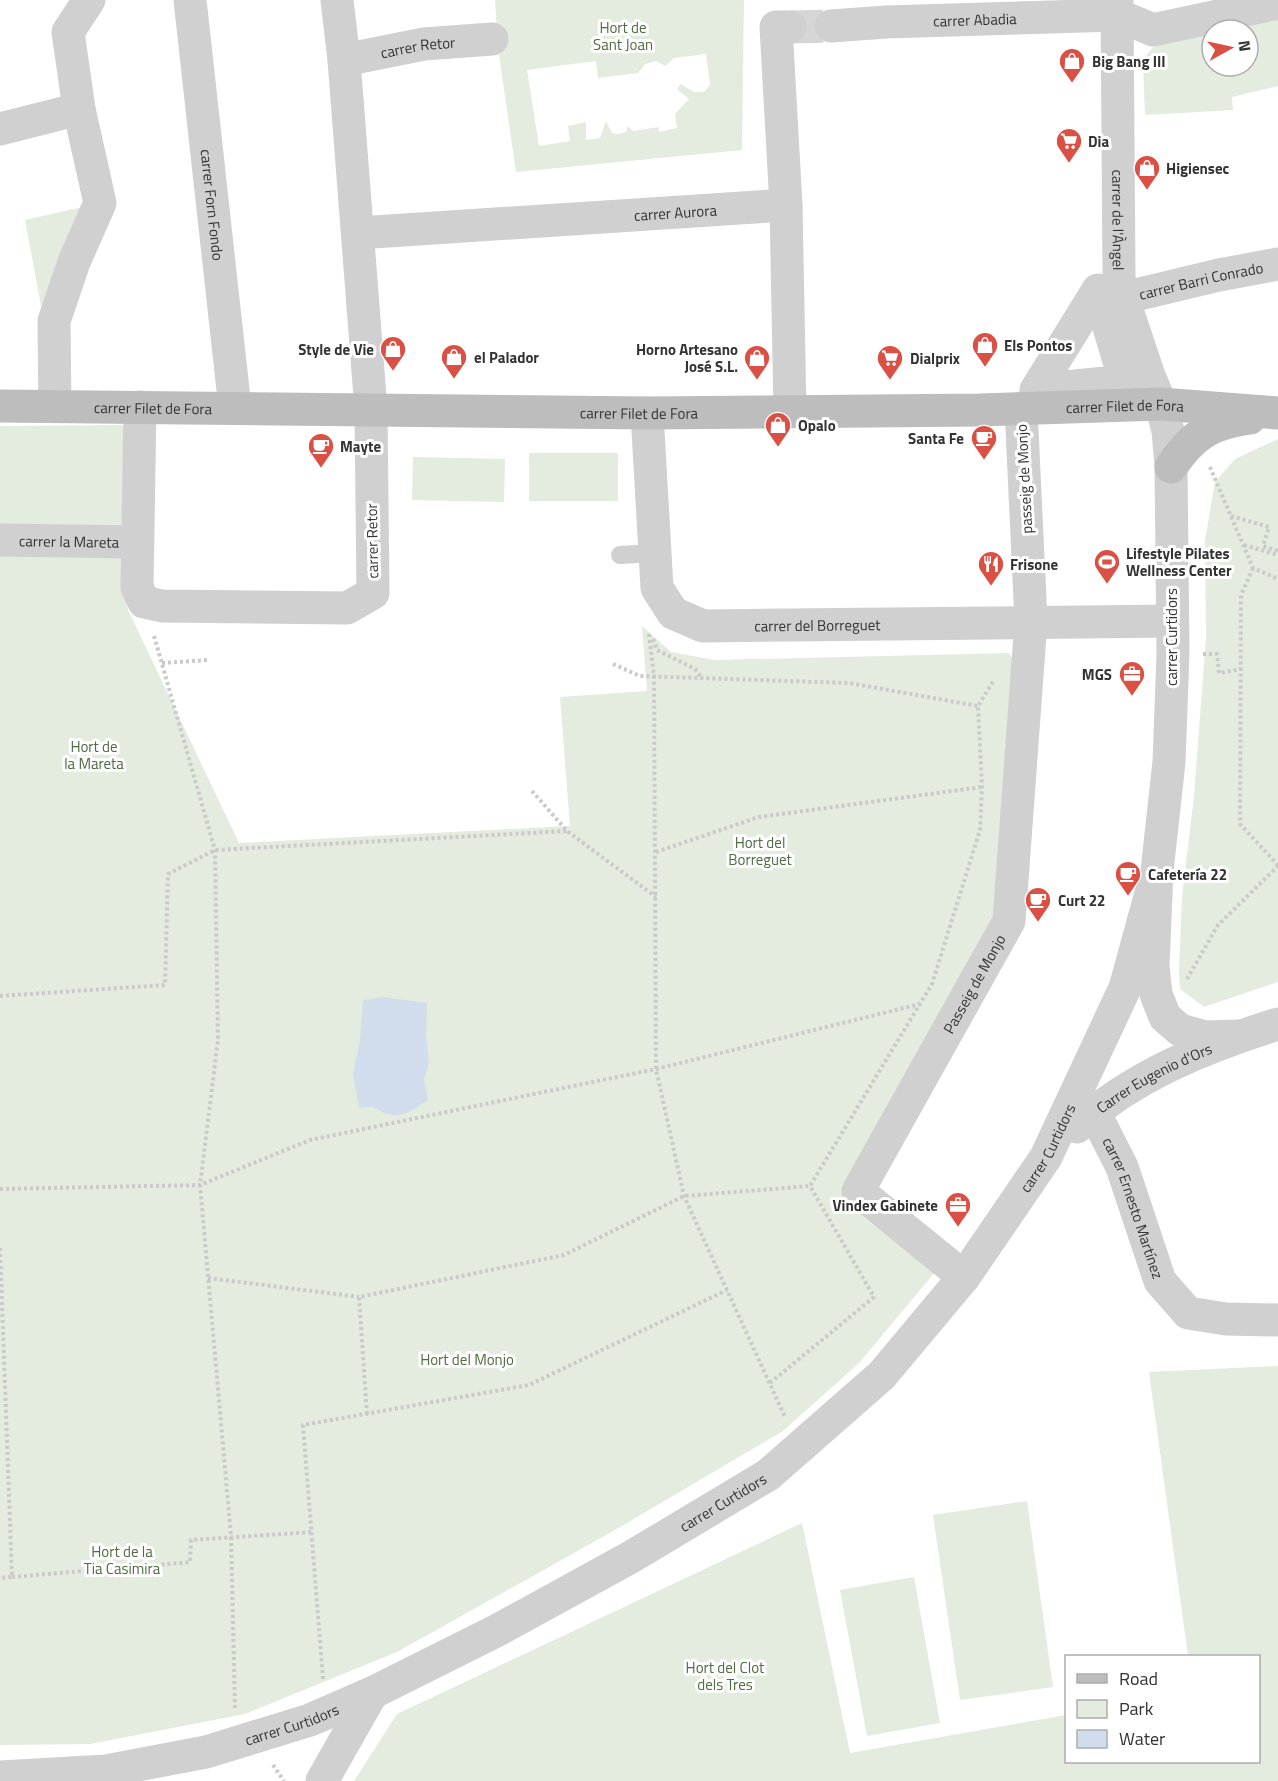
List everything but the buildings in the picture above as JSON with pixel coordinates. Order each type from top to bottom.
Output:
[{"type":"street","points":[[55,406],[54,321],[74,262],[100,203],[79,109],[68,32],[89,0]]},
{"type":"street","name":"carrer Forn Fondo","points":[[190,0],[235,408]]},
{"type":"street","name":"carrer Retor","points":[[144,602],[162,606],[347,608],[373,593],[371,410],[344,60],[337,0]]},
{"type":"street","points":[[1117,8],[1153,30],[1278,3]]},
{"type":"street","name":"carrer Abadia","points":[[831,26],[886,11],[1117,8]]},
{"type":"street","name":"carrer de l'Àngel","points":[[1117,8],[1119,277],[1111,294],[1161,404]]},
{"type":"street","points":[[790,27],[776,27],[786,205],[790,412]]},
{"type":"street","name":"carrer Retor","points":[[344,60],[424,44],[492,39]]},
{"type":"street","points":[[0,129],[79,109]]},
{"type":"street","name":"carrer Aurora","points":[[358,233],[786,205]]},
{"type":"street","name":"carrer Barri Conrado","points":[[1111,294],[1278,264]]},
{"type":"street","name":"carrer Filet de Fora","points":[[0,406],[646,413],[1161,404],[1278,413]]},
{"type":"street","name":"carrer Curtidors","points":[[1161,404],[1168,431],[1171,467],[1172,621],[1169,762],[1157,871],[1153,966],[1156,994],[1165,1017]]},
{"type":"street","points":[[140,407],[137,587],[144,602]]},
{"type":"street","name":"passeig de Monjo","points":[[1021,408],[1031,621]]},
{"type":"street","name":"carrer del Borreguet","points":[[646,413],[657,588],[673,613],[703,626],[1172,621]]},
{"type":"street","name":"carrer Filet de Fora","points":[[1171,467],[1184,447],[1197,436],[1224,422],[1278,413]]},
{"type":"street","name":"carrer la Mareta","points":[[0,540],[137,542]]},
{"type":"street","name":"Passeig de Monjo","points":[[964,1277],[858,1191],[1009,921],[1031,621]]},
{"type":"street","name":"carrer Curtidors","points":[[0,1777],[106,1771],[206,1752],[326,1713],[372,1693],[498,1630],[631,1557],[768,1475],[882,1376],[964,1277],[1046,1157],[1125,988],[1157,871]]},
{"type":"street","points":[[1165,1017],[1180,1030],[1205,1037],[1240,1036]]},
{"type":"street","name":"Carrer Eugenio d'Ors","points":[[1046,1157],[1094,1112],[1148,1076],[1240,1036],[1278,1024]]},
{"type":"street","name":"carrer Ernesto Martínez","points":[[1094,1112],[1122,1167],[1160,1281],[1188,1313],[1226,1319],[1278,1320]]},
{"type":"street","points":[[322,1781],[372,1693]]},
{"type":"lane","points":[[620,555],[655,553]]},
{"type":"path","points":[[1231,516],[1269,526],[1263,546],[1278,553]]},
{"type":"path","points":[[1234,523],[1253,568],[1278,579]]},
{"type":"path","points":[[1243,545],[1278,553]]},
{"type":"path","points":[[1165,1017],[1218,925],[1278,865],[1240,824],[1241,595],[1253,568]]},
{"type":"path","points":[[144,602],[215,850],[218,1040],[200,1185],[231,1536],[235,1709],[249,1739],[280,1773],[284,1781]]},
{"type":"path","points":[[701,677],[695,669],[657,650],[648,624],[654,677],[656,1069],[684,1196],[799,1448]]},
{"type":"path","points":[[162,663],[208,660]]},
{"type":"path","points":[[1218,660],[1219,673],[1241,669]]},
{"type":"path","points":[[0,1189],[200,1185],[310,1140],[656,1069],[920,1004],[932,984],[980,830],[982,787],[978,706],[849,683],[640,676],[613,664]]},
{"type":"path","points":[[656,852],[759,817],[982,787]]},
{"type":"path","points":[[532,791],[567,831],[656,897]]},
{"type":"path","points":[[0,996],[165,985],[168,874],[215,850],[567,831]]},
{"type":"path","points":[[208,1278],[359,1296],[564,1255],[684,1196],[810,1186]]},
{"type":"path","points":[[0,1248],[12,1577]]},
{"type":"path","points":[[326,1713],[303,1425],[529,1385],[727,1290]]},
{"type":"path","points":[[359,1296],[367,1414]]},
{"type":"path","points":[[0,1578],[190,1562],[191,1540],[312,1532]]},
{"type":"green space","name":"Hort de Sant Joan","points":[[495,0],[744,0],[742,150],[516,172],[498,48]],"holes":[[[706,54],[710,85],[704,92],[694,92],[681,84],[677,89],[689,99],[675,114],[677,128],[659,132],[659,127],[633,131],[628,126],[626,132],[618,134],[612,133],[606,121],[600,138],[586,140],[586,122],[568,126],[570,141],[539,146],[527,70],[596,61],[598,78],[638,73],[645,64],[656,61],[665,66],[674,58]]]},
{"type":"green space","points":[[1278,17],[1278,86],[1232,97],[1233,110],[1145,115],[1143,60],[1153,47],[1200,36],[1200,78],[1260,78],[1260,22]]},
{"type":"green space","points":[[87,206],[45,327],[25,220]]},
{"type":"green space","points":[[128,425],[124,571],[128,610],[239,843],[570,826],[560,697],[647,691],[642,626],[671,652],[715,660],[1009,653],[1019,670],[997,925],[848,1195],[864,1218],[935,1272],[859,1363],[783,1431],[615,1530],[397,1652],[245,1714],[90,1744],[0,1745],[0,426]]},
{"type":"green space","points":[[1278,439],[1278,982],[1204,1007],[1180,989],[1179,970],[1182,897],[1194,796],[1206,637],[1205,540],[1215,482],[1235,459]]},
{"type":"green space","points":[[529,453],[618,453],[618,501],[529,501]]},
{"type":"green space","points":[[413,457],[505,459],[504,502],[412,500]]},
{"type":"green space","name":"Hort del Clot dels Tres","points":[[1278,1366],[1278,1781],[354,1781],[397,1714],[802,1523],[850,1753],[1065,1715],[1065,1763],[1260,1763],[1260,1655],[1188,1655],[1149,1372]]},
{"type":"green space","points":[[1027,1501],[1053,1687],[960,1700],[933,1515]]},
{"type":"green space","points":[[914,1577],[940,1723],[867,1736],[840,1590]]},
{"type":"water","points":[[383,997],[427,1003],[426,1035],[429,1064],[424,1079],[428,1100],[411,1111],[397,1115],[387,1114],[374,1108],[359,1108],[353,1074],[360,1040],[363,1000]]},
{"type":"tunnel","points":[[790,27],[831,26]]},
{"type":"place","name":"Big Bang III","points":[[1072,84]]},
{"type":"place","name":"Dia","points":[[1069,164]]},
{"type":"place","name":"Higiensec","points":[[1147,191]]},
{"type":"place","name":"Els Pontos","points":[[985,368]]},
{"type":"place","name":"Style de Vie","points":[[393,372]]},
{"type":"place","name":"el Palador","points":[[454,380]]},
{"type":"place","name":"Horno Artesano José S.L.","points":[[757,381]]},
{"type":"place","name":"Dialprix","points":[[890,381]]},
{"type":"place","name":"Opalo","points":[[778,448]]},
{"type":"place","name":"Santa Fe","points":[[984,461]]},
{"type":"place","name":"Mayte","points":[[321,469]]},
{"type":"place","name":"Lifestyle Pilates Wellness Center","points":[[1107,585]]},
{"type":"place","name":"Frisone","points":[[991,587]]},
{"type":"place","name":"MGS","points":[[1132,697]]},
{"type":"place","name":"Cafetería 22","points":[[1128,897]]},
{"type":"place","name":"Curt 22","points":[[1038,923]]},
{"type":"place","name":"Vindex Gabinete","points":[[958,1228]]},
{"type":"park label","name":"Hort de la Mareta","points":[[94,754]]},
{"type":"park label","name":"Hort del Borreguet","points":[[760,850]]},
{"type":"park label","name":"Hort del Monjo","points":[[467,1359]]},
{"type":"park label","name":"Hort de la Tia Casimira","points":[[122,1560]]}]
